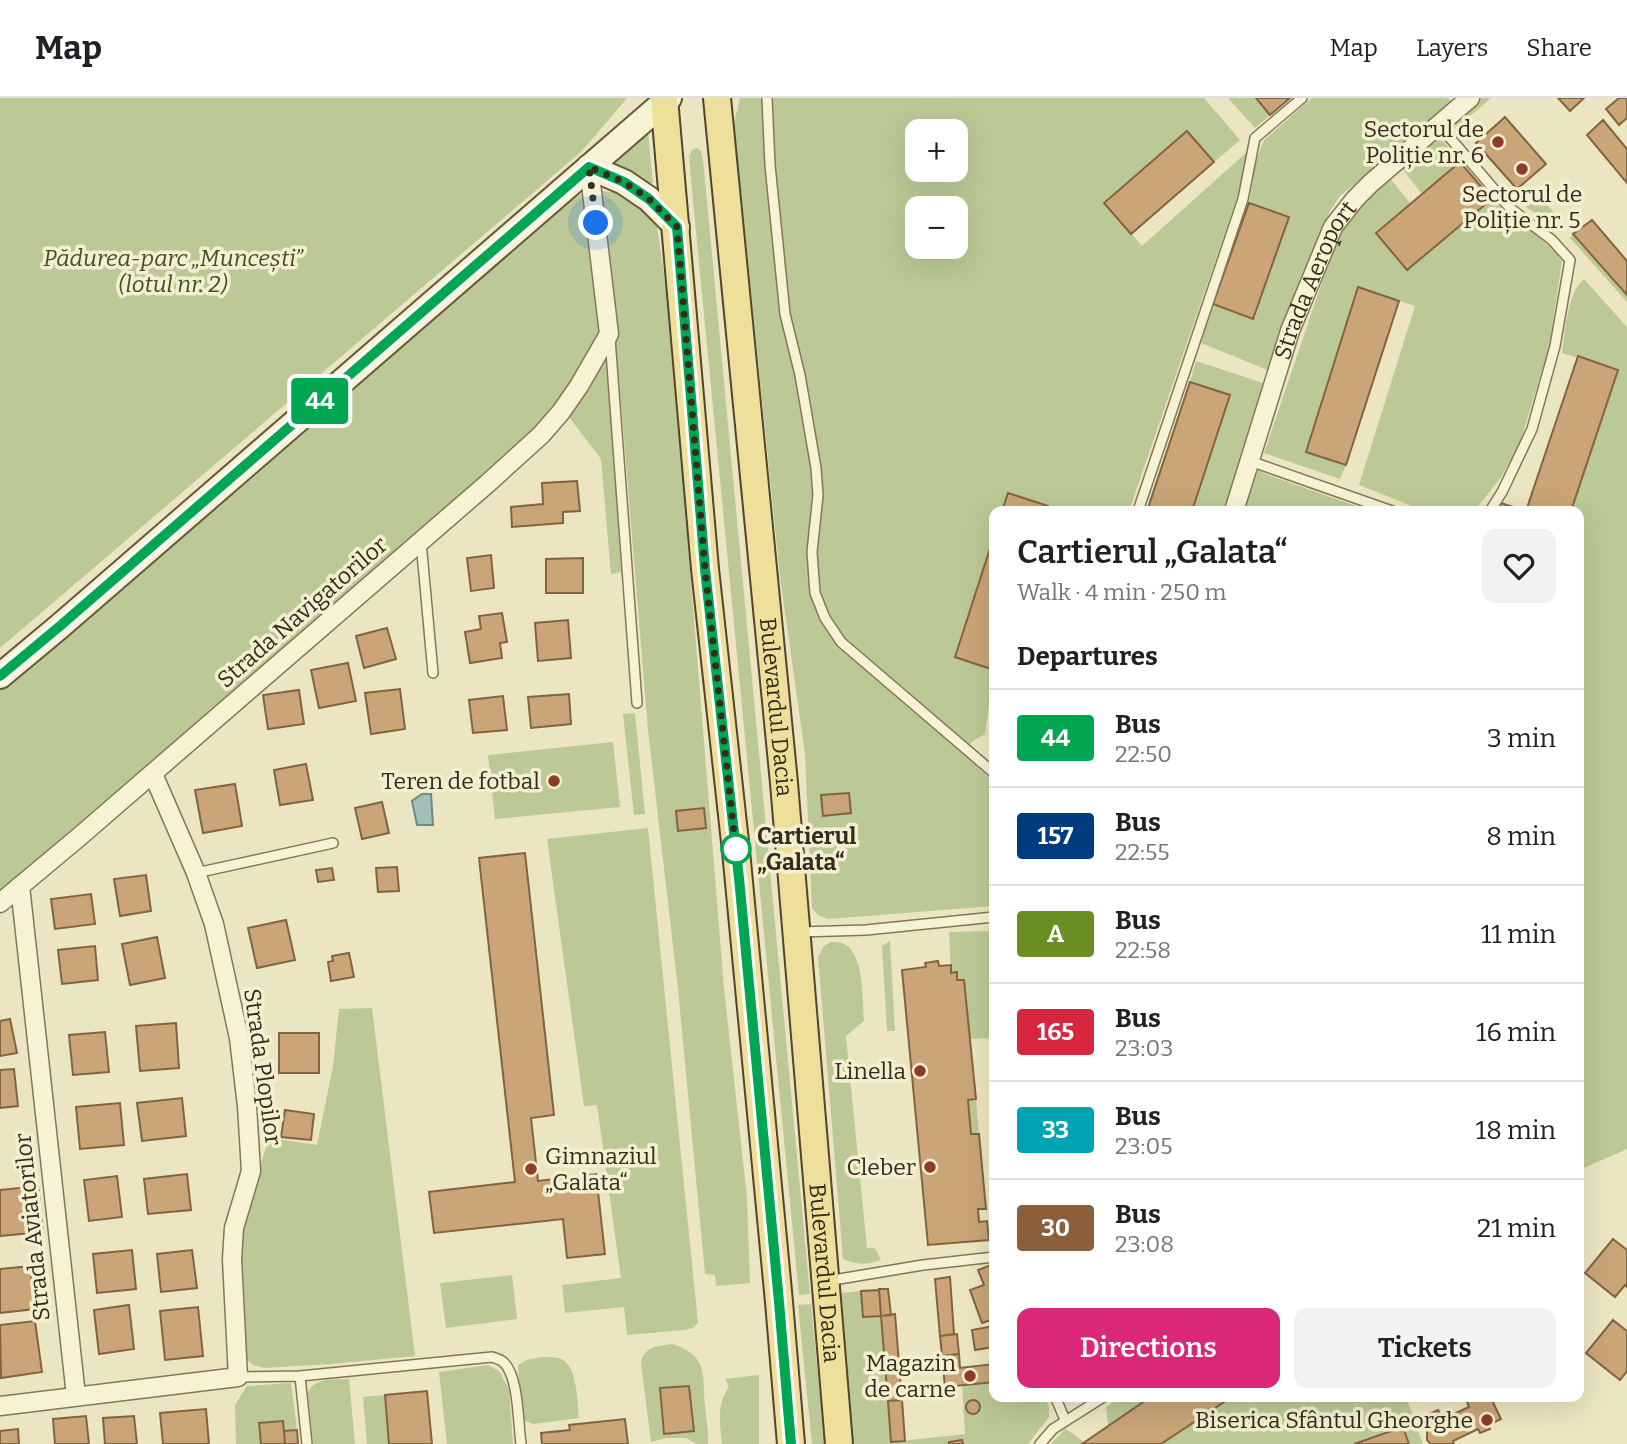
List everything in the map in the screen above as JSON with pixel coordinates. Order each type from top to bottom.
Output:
[{"type":"main road","name":"Bulevardul Dacia","points":[[717,98],[783,769],[839,1444]]},
{"type":"main road","name":"Bulevardul Dacia","points":[[666,99],[705,569],[736,851],[791,1444]]},
{"type":"street","name":"Strada Aeroport","points":[[1236,506],[1290,331],[1333,227],[1371,183],[1471,98]]},
{"type":"street","points":[[0,676],[666,99]]},
{"type":"street","points":[[589,167],[624,182],[649,199],[677,227]]},
{"type":"street","points":[[589,167],[609,334]]},
{"type":"street","name":"Strada Navigatorilor","points":[[0,903],[153,774],[541,435],[579,386],[609,334]]},
{"type":"street","name":"Strada Plopilor","points":[[153,774],[196,873],[214,924],[239,1038],[251,1171],[234,1227],[232,1259],[238,1377]]},
{"type":"street","name":"Strada Aviatorilor","points":[[20,886],[75,1396]]},
{"type":"street","points":[[0,1406],[238,1377]]},
{"type":"lane","points":[[766,98],[785,314],[800,375],[816,468],[818,495],[812,552],[815,593],[825,618],[841,642],[989,769]]},
{"type":"lane","points":[[1140,506],[1243,199],[1255,138],[1302,98]]},
{"type":"lane","points":[[1439,125],[1510,208],[1552,240],[1570,260],[1555,346],[1532,429],[1493,506]]},
{"type":"lane","points":[[609,334],[637,703]]},
{"type":"lane","points":[[1250,461],[1378,506]]},
{"type":"lane","points":[[421,540],[433,673]]},
{"type":"lane","points":[[196,873],[333,843]]},
{"type":"lane","points":[[796,932],[866,930],[989,918]]},
{"type":"lane","points":[[825,1281],[989,1258]]},
{"type":"lane","points":[[238,1377],[300,1376],[492,1357],[503,1362],[511,1374],[520,1444]]},
{"type":"lane","points":[[300,1376],[307,1444]]},
{"type":"lane","points":[[1058,1402],[1066,1420]]},
{"type":"lane","points":[[1040,1444],[1054,1429],[1095,1402]]},
{"type":"green space","name":"Pădurea-parc „Muncești” (lotul nr. 2)","points":[[0,98],[627,98],[582,151],[0,648]]},
{"type":"green space","points":[[740,98],[1204,98],[1240,140],[1214,162],[1187,132],[1105,203],[1142,246],[1247,152],[1237,198],[1131,506],[1048,506],[1008,493],[1004,506],[989,506],[989,552],[955,657],[989,668],[989,706],[985,734],[962,752],[989,777],[989,906],[828,919],[818,915],[812,908],[805,754],[780,577],[734,123]]},
{"type":"green space","points":[[1228,98],[1256,98],[1270,115],[1255,128]]},
{"type":"green space","points":[[1312,98],[1448,98],[1452,103],[1340,196],[1330,211],[1270,371],[1201,343],[1213,304],[1252,318],[1288,217],[1249,203],[1256,161],[1264,140]]},
{"type":"green space","points":[[1478,98],[1491,98],[1455,129],[1456,118]]},
{"type":"green space","points":[[645,130],[648,133],[653,183],[650,184],[629,172],[606,167]]},
{"type":"green space","points":[[1438,134],[1460,162],[1422,194],[1400,166]]},
{"type":"green space","points":[[697,148],[703,159],[810,1294],[799,1295],[693,201],[689,156],[692,150]]},
{"type":"green space","points":[[1389,177],[1411,204],[1376,233],[1492,199],[1555,251],[1562,261],[1549,347],[1520,443],[1500,479],[1478,506],[1412,506],[1359,485],[1415,306],[1359,288],[1306,451],[1346,465],[1340,479],[1264,453],[1338,235],[1355,207]]},
{"type":"green space","points":[[600,191],[614,192],[631,198],[645,207],[657,226],[665,282],[724,988],[747,1198],[750,1283],[716,1286],[715,1275],[705,1274],[678,989],[648,730],[615,330]]},
{"type":"green space","points":[[581,194],[586,201],[600,333],[569,389],[526,440],[363,578],[0,895],[0,686],[561,207]]},
{"type":"green space","points":[[1538,195],[1562,221],[1556,227],[1526,207]]},
{"type":"green space","points":[[1573,234],[1627,295],[1627,302],[1570,238]]},
{"type":"green space","points":[[1584,279],[1627,327],[1627,1149],[1584,1168],[1584,506],[1573,506],[1618,370],[1562,353],[1570,303],[1578,285]]},
{"type":"green space","points":[[607,347],[621,572],[611,574],[601,459],[568,416]]},
{"type":"green space","points":[[1196,361],[1269,385],[1229,506],[1194,506],[1230,395],[1190,382]]},
{"type":"green space","points":[[1258,470],[1356,506],[1246,506]]},
{"type":"green space","points":[[635,713],[645,814],[634,815],[623,714]]},
{"type":"green space","name":"Teren de fotbal","points":[[613,742],[620,807],[495,819],[488,755]]},
{"type":"green space","points":[[648,828],[698,1323],[685,1330],[627,1335],[624,1307],[565,1313],[562,1285],[621,1278],[597,1105],[584,1106],[547,839]]},
{"type":"green space","points":[[989,931],[989,1038],[970,1039],[964,980],[957,980],[956,972],[951,973],[949,932]]},
{"type":"green space","points":[[890,941],[895,1031],[887,1031],[882,946]]},
{"type":"green space","points":[[831,942],[842,943],[849,948],[859,966],[861,978],[864,1021],[846,1036],[867,1248],[875,1248],[881,1260],[866,1263],[843,1259],[818,957],[824,946]]},
{"type":"green space","points":[[372,1008],[415,1356],[264,1368],[253,1365],[243,1355],[236,1243],[269,1138],[317,1145],[333,1066],[339,1009]]},
{"type":"green space","points":[[976,1099],[979,1134],[971,1134],[968,1100]]},
{"type":"green space","points":[[512,1275],[517,1319],[446,1328],[440,1283]]},
{"type":"green space","points":[[861,1291],[863,1317],[881,1316],[891,1442],[965,1434],[962,1385],[989,1382],[989,1402],[1047,1402],[1049,1417],[1028,1444],[852,1444],[841,1322],[841,1293]]},
{"type":"green space","points":[[811,1304],[825,1444],[812,1444],[798,1305]]},
{"type":"green space","points":[[673,1344],[693,1355],[701,1368],[708,1444],[697,1444],[686,1438],[666,1438],[651,1442],[641,1363],[648,1350]]},
{"type":"green space","points":[[542,1357],[559,1358],[570,1368],[579,1418],[533,1424],[525,1421],[521,1410],[518,1365]]},
{"type":"green space","points":[[488,1365],[499,1371],[509,1389],[513,1444],[447,1444],[439,1372]]},
{"type":"green space","points":[[759,1375],[759,1444],[722,1444],[721,1408],[729,1387],[725,1379]]},
{"type":"green space","points":[[349,1379],[355,1444],[313,1444],[308,1392],[320,1382]]},
{"type":"green space","points":[[291,1383],[297,1430],[284,1431],[259,1424],[261,1444],[236,1444],[235,1405],[247,1386]]},
{"type":"green space","points":[[385,1395],[389,1444],[367,1444],[363,1397]]},
{"type":"green space","points":[[1114,1402],[1144,1402],[1108,1426],[1106,1407]]},
{"type":"green space","points":[[1224,1402],[1408,1402],[1423,1444],[1161,1444]]},
{"type":"green space","points":[[1066,1429],[1084,1442],[1051,1444]]},
{"type":"water","points":[[422,794],[431,794],[433,825],[417,825],[412,801]]},
{"type":"building","points":[[1256,98],[1290,98],[1270,115]]},
{"type":"building","points":[[1558,98],[1584,98],[1570,111]]},
{"type":"building","points":[[1619,98],[1627,98],[1627,118],[1619,125],[1606,109]]},
{"type":"building","points":[[1505,117],[1546,164],[1517,189],[1476,143]]},
{"type":"building","points":[[1603,120],[1627,149],[1627,183],[1587,135]]},
{"type":"building","points":[[1187,131],[1214,162],[1131,234],[1104,203]]},
{"type":"building","points":[[1460,162],[1492,199],[1407,270],[1376,233]]},
{"type":"building","points":[[1249,203],[1289,217],[1253,319],[1213,304]]},
{"type":"building","points":[[1592,220],[1627,261],[1627,295],[1573,234]]},
{"type":"building","points":[[1358,287],[1399,301],[1346,465],[1306,452]]},
{"type":"building","points":[[1578,356],[1618,370],[1573,506],[1528,506]]},
{"type":"building","points":[[1190,382],[1230,395],[1194,506],[1149,506]]},
{"type":"building","points":[[577,481],[580,511],[563,512],[563,523],[512,527],[511,507],[543,504],[542,483]]},
{"type":"building","points":[[1008,493],[1048,506],[1004,506]]},
{"type":"building","points":[[989,552],[989,668],[955,657]]},
{"type":"building","points":[[491,555],[494,588],[471,591],[467,558]]},
{"type":"building","points":[[583,558],[583,593],[546,593],[546,559]]},
{"type":"building","points":[[502,613],[507,642],[500,643],[502,658],[470,663],[465,632],[481,629],[479,616]]},
{"type":"building","points":[[568,620],[571,658],[538,661],[535,623]]},
{"type":"building","points":[[387,628],[396,659],[364,668],[356,636]]},
{"type":"building","points":[[348,663],[356,701],[319,708],[311,670]]},
{"type":"building","points":[[400,689],[405,729],[371,734],[365,693]]},
{"type":"building","points":[[299,690],[304,724],[268,729],[263,695]]},
{"type":"building","points":[[569,694],[571,724],[531,728],[528,697]]},
{"type":"building","points":[[503,696],[507,730],[473,733],[469,700]]},
{"type":"building","points":[[306,764],[313,800],[280,805],[274,770]]},
{"type":"building","points":[[235,784],[242,826],[203,833],[195,790]]},
{"type":"building","points":[[849,793],[851,813],[823,816],[821,795]]},
{"type":"building","points":[[382,802],[389,833],[362,839],[355,808]]},
{"type":"building","points":[[704,808],[706,828],[678,831],[676,811]]},
{"type":"building","points":[[525,853],[554,1115],[531,1118],[538,1181],[596,1174],[605,1254],[567,1258],[563,1219],[434,1233],[429,1192],[515,1182],[479,858]]},
{"type":"building","points":[[397,867],[399,891],[378,892],[376,868]]},
{"type":"building","points":[[332,868],[334,880],[318,882],[316,870]]},
{"type":"building","points":[[146,875],[151,911],[120,916],[114,879]]},
{"type":"building","points":[[91,894],[95,924],[55,929],[51,899]]},
{"type":"building","points":[[286,920],[295,960],[257,968],[248,928]]},
{"type":"building","points":[[157,937],[165,978],[130,985],[122,944]]},
{"type":"building","points":[[95,946],[98,980],[62,984],[58,950]]},
{"type":"building","points":[[349,953],[354,977],[331,981],[328,962],[333,961],[332,956]]},
{"type":"building","points":[[938,961],[939,966],[951,965],[951,973],[957,972],[957,980],[964,980],[976,1099],[968,1100],[971,1134],[979,1134],[986,1209],[978,1209],[979,1222],[987,1221],[989,1240],[928,1245],[902,970],[926,967],[925,963]]},
{"type":"building","points":[[10,1019],[17,1053],[0,1056],[0,1021]]},
{"type":"building","points":[[176,1023],[179,1068],[140,1071],[136,1026]]},
{"type":"building","points":[[105,1032],[109,1072],[73,1075],[69,1035]]},
{"type":"building","points":[[279,1033],[319,1033],[319,1073],[279,1073]]},
{"type":"building","points":[[14,1069],[18,1106],[0,1108],[0,1070]]},
{"type":"building","points":[[182,1098],[186,1136],[142,1141],[137,1103]]},
{"type":"building","points":[[120,1103],[124,1145],[80,1149],[76,1107]]},
{"type":"building","points":[[285,1110],[314,1114],[311,1140],[281,1137]]},
{"type":"building","points":[[187,1174],[191,1210],[148,1214],[144,1179]]},
{"type":"building","points":[[117,1176],[122,1217],[89,1221],[84,1180]]},
{"type":"building","points":[[38,1186],[43,1232],[0,1236],[0,1190]]},
{"type":"building","points":[[1613,1239],[1627,1250],[1627,1287],[1625,1285],[1615,1297],[1585,1273]]},
{"type":"building","points":[[132,1250],[136,1289],[97,1293],[93,1254]]},
{"type":"building","points":[[192,1250],[197,1288],[161,1292],[157,1254]]},
{"type":"building","points":[[30,1266],[35,1309],[0,1313],[0,1269]]},
{"type":"building","points":[[989,1266],[989,1321],[982,1323],[970,1290],[984,1285],[978,1270]]},
{"type":"building","points":[[950,1277],[954,1334],[940,1336],[935,1279]]},
{"type":"building","points":[[879,1289],[888,1289],[891,1315],[881,1316]]},
{"type":"building","points":[[879,1290],[881,1316],[863,1317],[861,1291]]},
{"type":"building","points":[[129,1305],[134,1349],[99,1354],[94,1310]]},
{"type":"building","points":[[198,1307],[203,1356],[165,1360],[160,1311]]},
{"type":"building","points":[[895,1314],[902,1400],[888,1401],[881,1316]]},
{"type":"building","points":[[1613,1320],[1627,1331],[1627,1371],[1620,1380],[1586,1353]]},
{"type":"building","points":[[35,1321],[42,1372],[1,1378],[0,1325]]},
{"type":"building","points":[[989,1327],[989,1348],[975,1350],[972,1330]]},
{"type":"building","points":[[957,1334],[959,1354],[942,1356],[940,1336]]},
{"type":"building","points":[[959,1354],[960,1368],[989,1365],[989,1383],[945,1387],[942,1356]]},
{"type":"building","points":[[689,1386],[694,1431],[664,1434],[660,1388]]},
{"type":"building","points":[[427,1391],[432,1444],[389,1444],[385,1395]]},
{"type":"building","points":[[902,1400],[905,1441],[891,1442],[888,1401]]},
{"type":"building","points":[[973,1400],[978,1402],[978,1412],[973,1414],[968,1412],[966,1407],[968,1402]]},
{"type":"building","points":[[1143,1402],[1224,1402],[1161,1444],[1082,1444]]},
{"type":"building","name":"Biserica Sfântul Gheorghe","points":[[1467,1402],[1493,1402],[1501,1419],[1488,1425],[1490,1429],[1480,1433],[1478,1429],[1453,1441],[1454,1444],[1431,1444],[1427,1440],[1427,1431],[1432,1425],[1427,1415],[1438,1410],[1443,1419],[1469,1407]]},
{"type":"building","points":[[206,1409],[209,1444],[163,1444],[160,1413]]},
{"type":"building","points":[[86,1416],[89,1444],[55,1444],[53,1419]]},
{"type":"building","points":[[134,1416],[137,1444],[105,1444],[103,1418]]},
{"type":"building","points":[[625,1419],[628,1444],[542,1444],[541,1433],[570,1430],[569,1425]]},
{"type":"building","points":[[283,1421],[285,1444],[261,1444],[259,1423]]},
{"type":"building","points":[[1403,1427],[1409,1444],[1354,1444]]},
{"type":"building","points":[[18,1429],[19,1444],[0,1444],[0,1431]]},
{"type":"building","points":[[297,1430],[298,1444],[285,1444],[284,1431]]},
{"type":"building","points":[[962,1440],[963,1444],[949,1444],[949,1442]]},
{"type":"bus line","name":"44","points":[[0,676],[589,167],[624,182],[649,199],[677,227],[705,569],[739,878],[791,1444]]},
{"type":"place","name":"Sectorul de Poliție nr. 6","points":[[1498,142]]},
{"type":"place","name":"Sectorul de Poliție nr. 5","points":[[1522,169]]},
{"type":"place","name":"Teren de fotbal","points":[[554,781]]},
{"type":"place","name":"Cartierul „Galata“","points":[[736,849]]},
{"type":"place","name":"Linella","points":[[920,1071]]},
{"type":"place","name":"Cleber","points":[[930,1167]]},
{"type":"place","name":"Gimnaziul „Galata“","points":[[531,1169]]},
{"type":"place","name":"Magazin de carne","points":[[970,1376]]},
{"type":"place","name":"Biserica Sfântul Gheorghe","points":[[1487,1420]]},
{"type":"route","points":[[596,223],[589,167],[624,182],[649,199],[677,227],[705,569],[736,849]]}]
